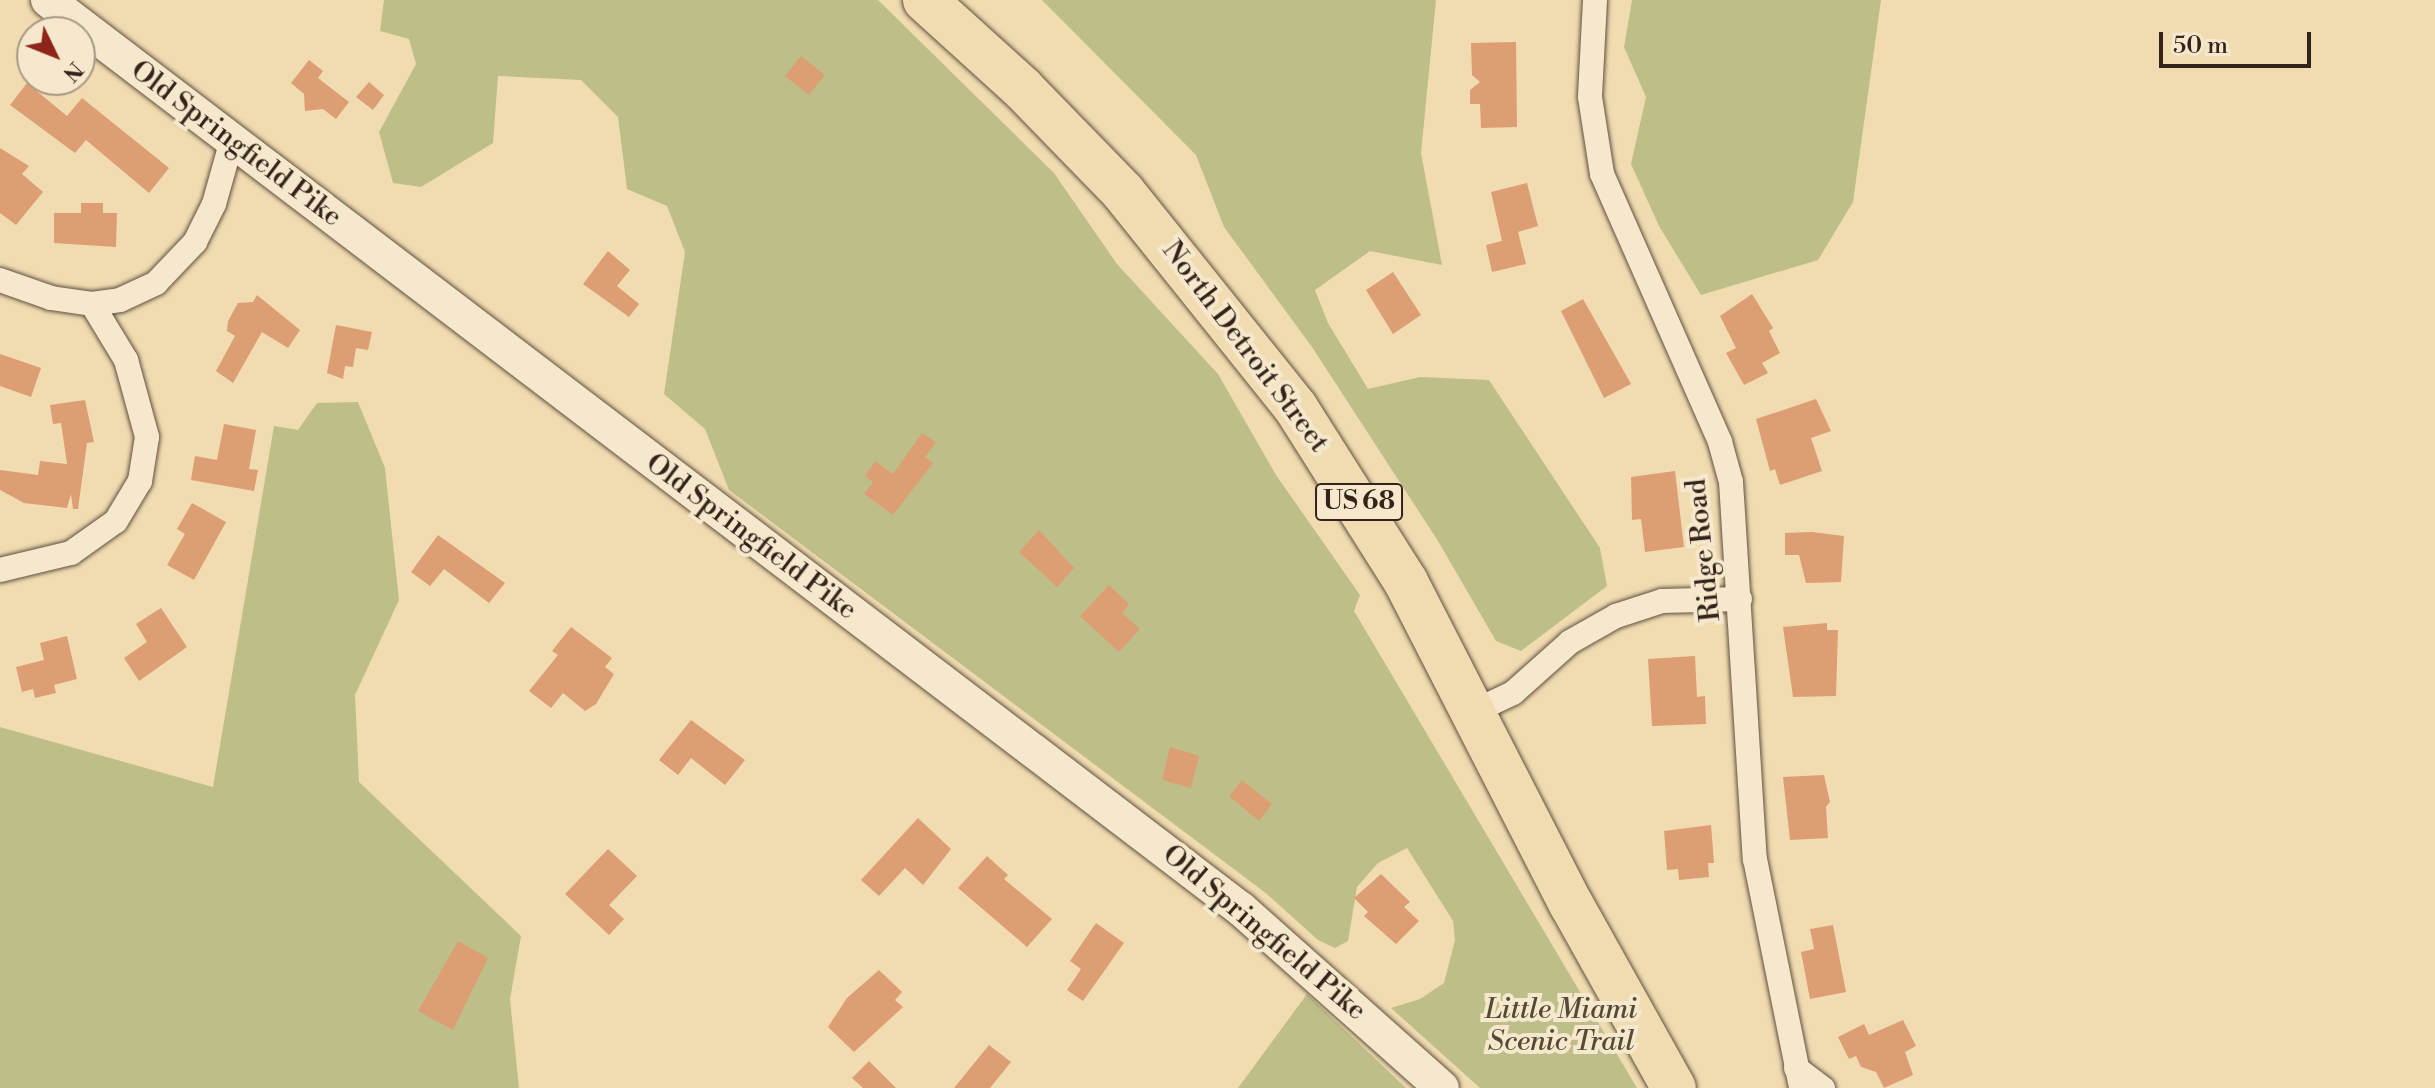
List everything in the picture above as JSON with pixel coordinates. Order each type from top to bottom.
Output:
[{"type":"highway","name":"North Detroit Street","points":[[925,0],[1074,140],[1213,299],[1296,408],[1378,533],[1674,1088]]},
{"type":"street","name":"Old Springfield Pike","points":[[48,0],[1241,909],[1442,1088]]},
{"type":"street","name":"Ridge Road","points":[[1595,0],[1590,97],[1602,174],[1720,442],[1734,505],[1755,859],[1798,1078],[1823,1088]]},
{"type":"street","points":[[0,280],[51,298],[92,304],[120,300],[156,283],[195,242],[214,204],[232,140]]},
{"type":"street","points":[[0,570],[47,563],[98,537],[124,511],[140,481],[147,437],[136,387],[92,304]]},
{"type":"street","points":[[1473,712],[1513,693],[1570,642],[1616,616],[1662,601],[1740,599]]},
{"type":"green space","name":"Little Miami Scenic Trail","points":[[384,0],[878,0],[1054,173],[1117,264],[1218,374],[1276,475],[1360,595],[1354,611],[1637,1088],[1480,1088],[1391,1008],[1420,999],[1444,983],[1455,940],[1453,921],[1407,848],[1378,863],[1357,887],[1348,941],[1335,948],[1318,940],[1267,894],[729,490],[705,429],[664,394],[685,252],[667,206],[627,189],[618,117],[581,80],[498,76],[493,143],[421,187],[393,183],[379,132],[416,64],[409,39],[380,31]]},
{"type":"green space","points":[[1042,0],[1436,0],[1421,153],[1442,265],[1370,251],[1315,290],[1328,323],[1368,389],[1420,377],[1489,380],[1600,548],[1607,586],[1521,651],[1496,641],[1438,541],[1312,347],[1224,227],[1196,155]]},
{"type":"green space","points":[[1632,0],[1881,0],[1853,202],[1818,260],[1701,295],[1659,226],[1631,164],[1646,97],[1624,47]]},
{"type":"green space","points":[[358,402],[385,468],[399,600],[355,695],[359,782],[521,936],[510,999],[519,1088],[0,1088],[0,727],[213,787],[274,426],[298,430],[317,403]]},
{"type":"green space","points":[[1307,994],[1406,1088],[1238,1088]]},
{"type":"building","points":[[1516,42],[1517,127],[1481,128],[1480,104],[1470,104],[1470,90],[1480,82],[1472,75],[1471,43]]},
{"type":"building","points":[[801,56],[825,75],[809,95],[785,76]]},
{"type":"building","points":[[309,60],[323,71],[318,78],[349,102],[336,119],[323,109],[305,111],[304,94],[291,83]]},
{"type":"building","points":[[369,82],[384,95],[373,110],[356,97]]},
{"type":"building","points":[[17,96],[43,96],[67,116],[82,98],[169,168],[149,193],[86,140],[75,153],[10,105]]},
{"type":"building","points":[[0,148],[29,166],[22,174],[43,192],[16,225],[0,213]]},
{"type":"building","points":[[1527,183],[1538,226],[1518,232],[1526,264],[1492,272],[1486,245],[1502,241],[1491,192]]},
{"type":"building","points":[[81,203],[103,203],[103,213],[117,213],[116,247],[54,243],[54,213],[81,213]]},
{"type":"building","points":[[608,251],[630,270],[617,286],[639,304],[629,317],[583,284]]},
{"type":"building","points":[[1393,272],[1421,315],[1393,334],[1366,290]]},
{"type":"building","points":[[1752,294],[1773,328],[1769,331],[1780,353],[1762,363],[1768,373],[1744,385],[1726,353],[1736,348],[1720,316]]},
{"type":"building","points":[[257,295],[300,330],[288,348],[262,332],[233,383],[216,371],[235,336],[227,331],[228,321],[238,303],[253,302]]},
{"type":"building","points":[[1583,299],[1631,384],[1604,398],[1561,311]]},
{"type":"building","points":[[336,325],[372,332],[368,350],[356,348],[353,367],[345,366],[343,379],[327,373]]},
{"type":"building","points":[[0,354],[41,368],[31,397],[0,386]]},
{"type":"building","points":[[1816,399],[1831,431],[1811,438],[1822,471],[1780,485],[1775,469],[1770,471],[1756,419]]},
{"type":"building","points":[[85,400],[94,442],[87,443],[78,509],[73,509],[71,494],[67,508],[24,503],[0,490],[0,470],[38,475],[40,461],[67,464],[61,423],[53,424],[50,405]]},
{"type":"building","points":[[224,424],[256,430],[249,469],[258,470],[254,491],[191,480],[195,456],[217,460]]},
{"type":"building","points":[[922,433],[936,442],[925,457],[933,463],[893,515],[864,494],[873,482],[865,476],[875,461],[893,474]]},
{"type":"building","points":[[1675,471],[1684,547],[1645,552],[1641,519],[1632,520],[1631,477]]},
{"type":"building","points":[[192,503],[226,522],[194,580],[167,565],[185,534],[177,529]]},
{"type":"building","points":[[1039,530],[1074,568],[1057,587],[1019,552]]},
{"type":"building","points":[[1785,533],[1844,536],[1841,582],[1806,583],[1799,555],[1785,555]]},
{"type":"building","points":[[438,535],[505,583],[489,603],[444,569],[430,586],[411,572]]},
{"type":"building","points":[[1109,585],[1129,604],[1122,613],[1140,629],[1119,652],[1080,616]]},
{"type":"building","points":[[161,608],[187,647],[139,681],[124,658],[147,642],[136,624]]},
{"type":"building","points":[[1827,623],[1827,630],[1838,630],[1836,696],[1793,697],[1783,627]]},
{"type":"building","points":[[571,627],[612,658],[605,667],[614,674],[596,704],[585,711],[563,693],[551,708],[529,691],[558,655],[552,651]]},
{"type":"building","points":[[67,636],[77,679],[54,685],[56,693],[35,698],[33,689],[22,692],[16,667],[44,660],[40,643]]},
{"type":"building","points":[[1695,656],[1697,697],[1705,696],[1706,724],[1652,726],[1648,659]]},
{"type":"building","points":[[691,720],[745,760],[725,785],[691,758],[678,775],[659,760]]},
{"type":"building","points":[[1170,747],[1199,756],[1191,788],[1162,780]]},
{"type":"building","points":[[1824,775],[1830,802],[1826,807],[1828,838],[1790,840],[1783,777]]},
{"type":"building","points":[[1242,780],[1272,804],[1259,821],[1229,796]]},
{"type":"building","points":[[918,818],[951,849],[923,885],[905,868],[879,896],[861,880]]},
{"type":"building","points":[[1711,825],[1714,863],[1708,863],[1709,877],[1679,880],[1678,869],[1667,870],[1664,831]]},
{"type":"building","points":[[608,849],[637,876],[609,905],[624,919],[609,935],[565,894]]},
{"type":"building","points":[[987,856],[1008,875],[1004,879],[1052,919],[1027,947],[958,888]]},
{"type":"building","points":[[1381,874],[1410,902],[1404,907],[1419,921],[1396,944],[1364,916],[1368,912],[1354,898]]},
{"type":"building","points":[[1096,923],[1124,943],[1083,1001],[1067,990],[1081,969],[1070,961]]},
{"type":"building","points":[[1833,925],[1846,992],[1810,999],[1801,952],[1814,949],[1810,929]]},
{"type":"building","points":[[458,941],[488,958],[453,1030],[418,1011]]},
{"type":"building","points":[[879,970],[902,992],[895,1000],[903,1007],[854,1052],[828,1027],[847,998]]},
{"type":"building","points":[[1903,1020],[1916,1046],[1905,1052],[1913,1075],[1884,1088],[1876,1072],[1861,1067],[1856,1056],[1849,1059],[1838,1037],[1864,1024],[1869,1035]]},
{"type":"building","points":[[989,1045],[1011,1062],[990,1088],[954,1088]]},
{"type":"building","points":[[869,1061],[896,1088],[863,1088],[852,1078]]}]
